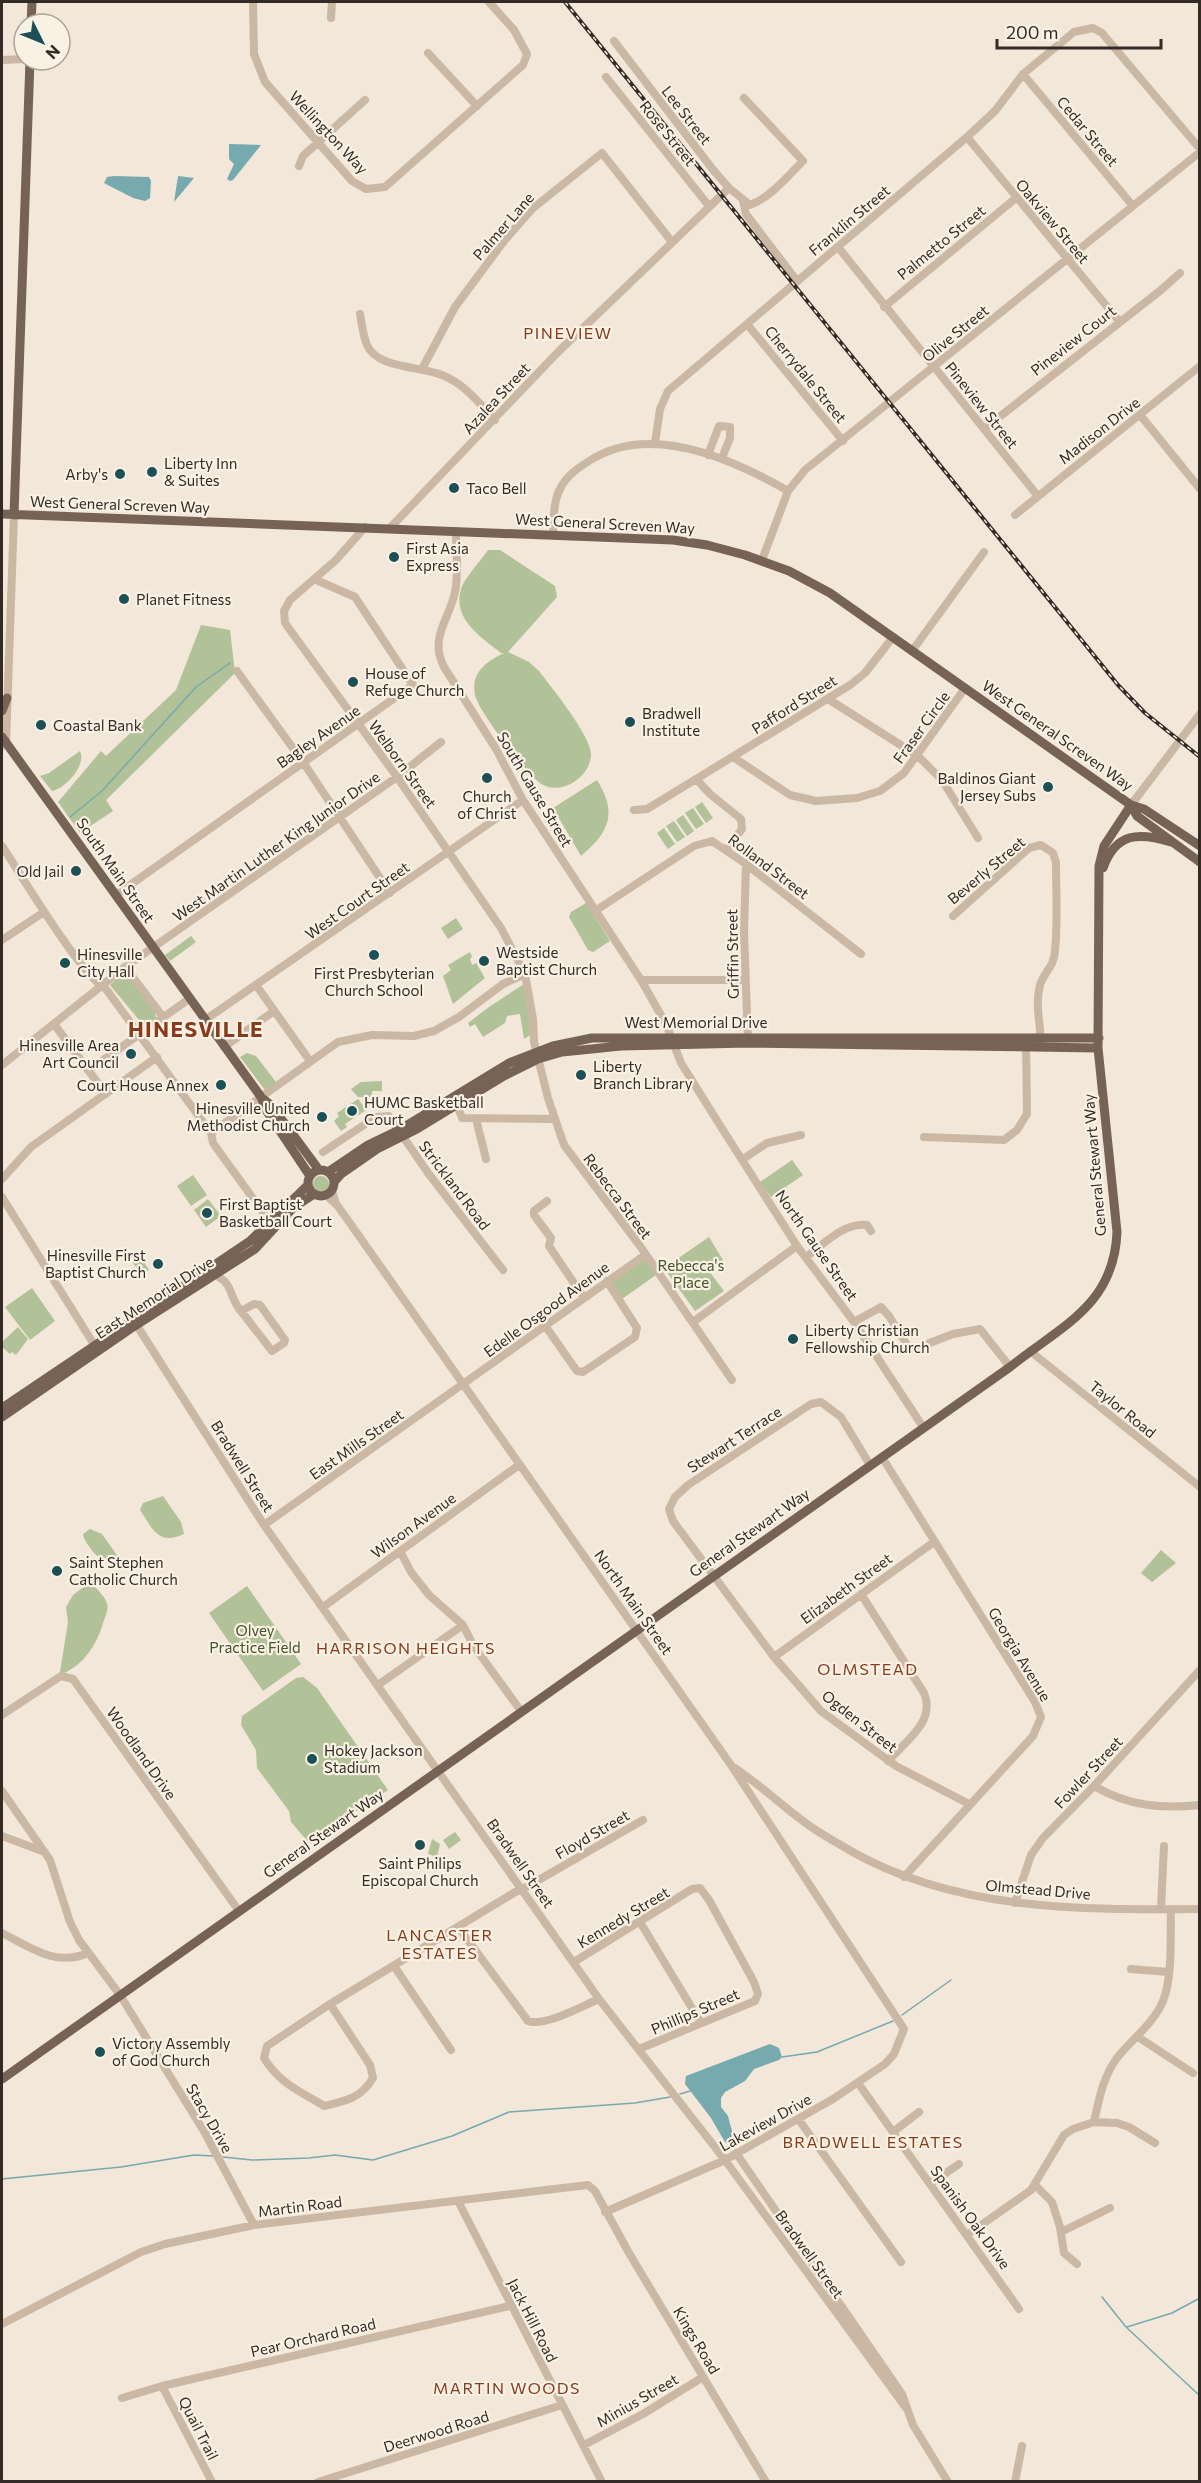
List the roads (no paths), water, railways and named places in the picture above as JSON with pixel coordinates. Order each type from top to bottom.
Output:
[{"type":"main road","points":[[14,515],[30,72]]},
{"type":"main road","name":"West General Screven Way","points":[[2,514],[552,534],[684,541],[720,548],[762,560],[789,571],[830,593],[1131,805]]},
{"type":"main road","points":[[2,711],[7,698]]},
{"type":"main road","name":"South Main Street","points":[[3,742],[205,1020]]},
{"type":"main road","points":[[1131,805],[1137,816],[1200,862]]},
{"type":"main road","points":[[1131,805],[1144,808],[1200,846]]},
{"type":"main road","name":"General Stewart Way","points":[[2,2079],[521,1711],[637,1632],[712,1575],[1010,1367],[1068,1324],[1091,1303],[1105,1283],[1113,1261],[1117,1232],[1099,1043],[1101,852],[1131,805]]},
{"type":"main road","points":[[1099,878],[1108,855],[1125,839],[1142,835],[1171,842]]},
{"type":"main road","points":[[205,1020],[261,1097],[271,1105],[324,1171],[330,1189],[314,1194],[309,1180],[266,1110],[261,1097]]},
{"type":"main road","name":"West Memorial Drive","points":[[330,1189],[365,1157],[508,1063],[536,1051],[562,1052],[671,1041],[1099,1043]]},
{"type":"main road","name":"West Memorial Drive","points":[[309,1180],[368,1145],[400,1134],[456,1105],[504,1076],[536,1051]]},
{"type":"main road","name":"East Memorial Drive","points":[[2,1408],[135,1323],[250,1241],[309,1180]]},
{"type":"main road","name":"East Memorial Drive","points":[[135,1323],[219,1276],[255,1249],[293,1208],[314,1194]]},
{"type":"main road","name":"East Memorial Drive","points":[[2,1417],[96,1349]]},
{"type":"street","name":"Wellington Way","points":[[253,2],[254,54],[265,82],[352,181],[366,189],[384,187],[523,65],[527,54],[514,30],[489,2]]},
{"type":"street","points":[[332,2],[332,18]]},
{"type":"street","name":"Franklin Street","points":[[655,443],[660,409],[668,391],[967,137],[995,111],[1023,74],[1074,32],[1093,28],[1102,33],[1200,151]]},
{"type":"street","name":"Lee Street","points":[[614,41],[729,188],[743,201],[746,214],[797,281]]},
{"type":"street","points":[[428,53],[477,106]]},
{"type":"street","name":"Cedar Street","points":[[1023,74],[1133,207]]},
{"type":"street","name":"Rose Street","points":[[606,77],[709,206]]},
{"type":"street","points":[[743,201],[750,204],[759,201],[803,161],[744,98]]},
{"type":"street","points":[[299,166],[303,156],[365,100]]},
{"type":"street","name":"Oakview Street","points":[[967,137],[1119,321]]},
{"type":"street","name":"Olive Street","points":[[762,560],[788,491],[805,470],[1200,151]]},
{"type":"street","name":"Palmer Lane","points":[[422,369],[455,307],[504,241],[532,208],[602,153],[672,242]]},
{"type":"street","name":"Azalea Street","points":[[389,529],[558,352],[729,188]]},
{"type":"street","name":"Palmetto Street","points":[[884,306],[1016,198]]},
{"type":"street","name":"Pineview Street","points":[[838,248],[1037,495]]},
{"type":"street","name":"Pineview Court","points":[[984,429],[1180,273]]},
{"type":"street","points":[[360,314],[368,348],[390,363],[422,369],[454,381],[466,389],[495,420]]},
{"type":"street","name":"Cherrydale Street","points":[[747,324],[843,441]]},
{"type":"street","name":"Madison Drive","points":[[1015,515],[1037,495],[1141,416],[1200,366]]},
{"type":"street","points":[[1141,416],[1200,489]]},
{"type":"street","points":[[708,455],[719,426],[730,427],[730,438],[722,458]]},
{"type":"street","points":[[552,534],[557,495],[563,483],[572,473],[611,449],[628,445],[655,443],[686,448],[722,458],[751,470],[788,491]]},
{"type":"street","points":[[3,742],[7,698],[14,515]]},
{"type":"street","name":"Welborn Street","points":[[365,527],[336,560],[290,600],[284,610],[285,623],[397,777],[501,928],[525,974],[536,1051]]},
{"type":"street","name":"South Gause Street","points":[[456,531],[456,588],[439,632],[440,661],[496,749],[523,800],[641,980],[666,1023],[671,1041]]},
{"type":"street","points":[[912,651],[984,552]]},
{"type":"street","name":"Bagley Avenue","points":[[116,895],[413,685],[356,597],[314,579]]},
{"type":"street","name":"Pafford Street","points":[[634,810],[648,809],[828,699],[865,673],[893,637]]},
{"type":"street","points":[[237,671],[303,762],[390,893]]},
{"type":"street","name":"Fraser Circle","points":[[733,757],[790,795],[816,801],[857,798],[880,791],[904,773],[965,688]]},
{"type":"street","points":[[828,699],[918,756],[942,780],[978,838]]},
{"type":"street","points":[[1131,805],[1200,714]]},
{"type":"street","name":"West Martin Luther King Junior Drive","points":[[2,1065],[125,967],[397,777],[441,742]]},
{"type":"street","points":[[696,779],[710,794],[741,819],[742,829],[726,849]]},
{"type":"street","name":"West Court Street","points":[[205,1020],[523,800]]},
{"type":"street","name":"Rolland Street","points":[[595,911],[699,843],[712,841],[746,864],[861,954]]},
{"type":"street","name":"Beverly Street","points":[[953,916],[1029,848],[1041,845],[1053,853],[1056,862],[1055,953],[1050,970],[1043,980],[1038,1002],[1041,1042]]},
{"type":"street","points":[[2,846],[44,912],[80,961],[106,989],[140,1033],[211,1133],[213,1143],[270,1222]]},
{"type":"street","name":"Griffin Street","points":[[746,864],[745,980],[748,1040]]},
{"type":"street","points":[[2,940],[44,912]]},
{"type":"street","points":[[125,967],[163,1017]]},
{"type":"street","points":[[211,1133],[338,1042],[372,1035],[414,1036],[434,1031],[459,1017],[503,984],[525,974]]},
{"type":"street","points":[[641,980],[745,980]]},
{"type":"street","points":[[256,986],[310,1061]]},
{"type":"street","points":[[89,1070],[189,999]]},
{"type":"street","points":[[224,1047],[274,1011]]},
{"type":"street","points":[[54,1024],[106,1094]]},
{"type":"street","name":"North Gause Street","points":[[671,1041],[691,1080],[796,1246],[854,1322],[923,1427]]},
{"type":"street","points":[[924,1137],[1004,1140],[1017,1130],[1027,1114],[1026,1042]]},
{"type":"street","name":"Rebecca Street","points":[[536,1051],[564,1145],[693,1322],[732,1380]]},
{"type":"street","points":[[2,1179],[31,1147],[157,1058]]},
{"type":"street","points":[[456,1105],[462,1118],[555,1119]]},
{"type":"street","name":"Strickland Road","points":[[323,1152],[376,1117],[389,1116],[400,1134],[503,1270]]},
{"type":"street","points":[[476,1119],[486,1159]]},
{"type":"street","points":[[743,1159],[767,1143],[801,1135]]},
{"type":"street","name":"North Main Street","points":[[330,1189],[337,1205],[731,1765],[899,2020]]},
{"type":"street","points":[[2,1197],[96,1349]]},
{"type":"street","points":[[547,1201],[534,1211],[534,1215],[551,1238],[549,1246],[584,1298]]},
{"type":"street","points":[[806,1257],[843,1230],[858,1224],[867,1225],[871,1231]]},
{"type":"street","points":[[693,1322],[796,1246]]},
{"type":"street","name":"Edelle Osgood Avenue","points":[[463,1385],[645,1255]]},
{"type":"street","points":[[219,1276],[225,1290],[230,1293],[241,1311],[272,1351],[284,1343],[285,1340],[260,1305],[254,1304],[241,1311]]},
{"type":"street","points":[[546,1327],[575,1368],[583,1372],[635,1337],[637,1328],[607,1281]]},
{"type":"street","points":[[854,1322],[880,1307],[889,1316],[909,1348],[914,1349],[953,1334],[980,1329],[1010,1367]]},
{"type":"street","name":"Bradwell Street","points":[[135,1323],[264,1525],[599,1999],[725,2160],[906,2408]]},
{"type":"street","name":"Taylor Road","points":[[1030,1351],[1200,1487]]},
{"type":"street","name":"East Mills Street","points":[[264,1525],[463,1385]]},
{"type":"street","name":"Stewart Terrace","points":[[712,1575],[673,1521],[669,1509],[675,1497],[688,1485],[812,1404],[821,1402],[841,1417],[870,1465]]},
{"type":"street","name":"Georgia Avenue","points":[[882,1457],[1035,1702],[1041,1717],[1033,1736],[904,1877]]},
{"type":"street","name":"Wilson Avenue","points":[[323,1607],[519,1465]]},
{"type":"street","name":"Elizabeth Street","points":[[774,1657],[934,1542]]},
{"type":"street","points":[[400,1551],[411,1572],[429,1595],[463,1624],[473,1645],[521,1711]]},
{"type":"street","name":"Ogden Street","points":[[712,1575],[774,1657],[821,1711],[888,1761],[969,1804]]},
{"type":"street","points":[[861,1594],[929,1704],[928,1714],[921,1725],[888,1761]]},
{"type":"street","points":[[378,1685],[463,1624]]},
{"type":"street","name":"Fowler Street","points":[[1015,1903],[1031,1855],[1043,1838],[1200,1670]]},
{"type":"street","name":"Woodland Drive","points":[[2,1715],[61,1676],[73,1679],[239,1911]]},
{"type":"street","name":"Olmstead Drive","points":[[731,1765],[754,1780],[804,1822],[851,1851],[904,1877],[958,1893],[1015,1903],[1200,1909]]},
{"type":"street","points":[[1094,1786],[1112,1797],[1129,1803],[1172,1808],[1200,1805]]},
{"type":"street","name":"Stacy Drive","points":[[2,1791],[54,1869],[70,1922],[79,1940],[120,1995],[205,2133],[254,2225]]},
{"type":"street","name":"Floyd Street","points":[[330,2004],[522,1889],[644,1820]]},
{"type":"street","points":[[2,1836],[43,1851]]},
{"type":"street","points":[[1161,1908],[1164,1846]]},
{"type":"street","name":"Kennedy Street","points":[[574,1962],[686,1894],[700,1888],[709,1900],[754,1982],[758,1994]]},
{"type":"street","points":[[1094,2122],[1107,2075],[1117,2058],[1138,2037],[1162,2002],[1167,1985],[1171,1909]]},
{"type":"street","points":[[640,1922],[701,2023]]},
{"type":"street","points":[[458,1927],[528,2021],[534,2023],[550,2019],[599,1999]]},
{"type":"street","points":[[2,1933],[62,1960],[88,1953]]},
{"type":"street","points":[[394,1966],[451,2050]]},
{"type":"street","points":[[1131,1969],[1168,1972]]},
{"type":"street","name":"Phillips Street","points":[[639,2049],[755,2001],[758,1994]]},
{"type":"street","points":[[330,2004],[370,2065],[373,2078],[362,2093],[353,2099],[324,2106],[295,2091],[272,2071],[264,2058],[267,2046],[330,2004]]},
{"type":"street","name":"Lakeview Drive","points":[[605,2212],[725,2160],[799,2120],[858,2083],[885,2064],[894,2054],[904,2029],[899,2020]]},
{"type":"street","points":[[1138,2037],[1193,2073]]},
{"type":"street","name":"Spanish Oak Drive","points":[[858,2083],[1019,2309]]},
{"type":"street","points":[[893,2132],[919,2112]]},
{"type":"street","points":[[799,2120],[901,2262]]},
{"type":"street","points":[[967,2235],[1031,2190],[1064,2134],[1084,2124],[1118,2123],[1155,2143]]},
{"type":"street","name":"Bradwell Street","points":[[736,2153],[902,2394],[921,2440],[948,2481]]},
{"type":"street","points":[[930,2184],[959,2164]]},
{"type":"street","name":"Martin Road","points":[[2,2324],[141,2252],[165,2244],[254,2225],[588,2185],[595,2191],[605,2212]]},
{"type":"street","points":[[1035,2185],[1052,2202],[1061,2232],[1064,2253],[1077,2264]]},
{"type":"street","name":"Jack Hill Road","points":[[458,2201],[602,2481]]},
{"type":"street","points":[[1061,2232],[1110,2208]]},
{"type":"street","name":"Kings Road","points":[[605,2212],[766,2481]]},
{"type":"street","name":"Pear Orchard Road","points":[[122,2398],[162,2386],[510,2306]]},
{"type":"street","name":"Minius Street","points":[[584,2445],[643,2414],[703,2377]]},
{"type":"street","name":"Quail Trail","points":[[162,2386],[212,2481]]},
{"type":"street","name":"Deerwood Road","points":[[318,2481],[562,2405]]},
{"type":"street","points":[[1015,2481],[1022,2446]]},
{"type":"water","points":[[229,144],[261,145],[230,181],[227,179],[234,164],[229,159]]},
{"type":"water","points":[[178,176],[194,178],[174,202]]},
{"type":"water","points":[[107,177],[149,177],[151,181],[150,198],[145,201],[133,198],[104,183]]},
{"type":"water","points":[[770,2044],[779,2048],[782,2057],[754,2069],[745,2081],[725,2092],[721,2098],[721,2107],[728,2116],[734,2139],[729,2145],[685,2084],[686,2076]]},
{"type":"waterway","points":[[70,817],[102,791],[196,687],[230,663]]},
{"type":"waterway","points":[[902,2015],[951,1980]]},
{"type":"waterway","points":[[782,2057],[817,2052],[893,2021]]},
{"type":"waterway","points":[[680,2094],[690,2091]]},
{"type":"waterway","points":[[223,2157],[252,2160],[335,2155],[373,2160],[452,2136],[509,2112],[635,2103],[670,2097]]},
{"type":"waterway","points":[[2,2179],[121,2167],[194,2155],[213,2156]]},
{"type":"waterway","points":[[1102,2297],[1126,2327],[1200,2396]]},
{"type":"waterway","points":[[1127,2327],[1172,2313],[1200,2298]]},
{"type":"railway","points":[[565,2],[1118,685],[1145,713],[1200,757]]},
{"type":"place","name":"Liberty Inn & Suites","points":[[152,472]]},
{"type":"place","name":"Arby's","points":[[120,474]]},
{"type":"place","name":"Taco Bell","points":[[454,488]]},
{"type":"place","name":"First Asia Express","points":[[394,557]]},
{"type":"place","name":"Planet Fitness","points":[[124,599]]},
{"type":"place","name":"House of Refuge Church","points":[[353,682]]},
{"type":"place","name":"Bradwell Institute","points":[[630,722]]},
{"type":"place","name":"Coastal Bank","points":[[41,725]]},
{"type":"place","name":"Church of Christ","points":[[487,778]]},
{"type":"place","name":"Baldinos Giant Jersey Subs","points":[[1048,787]]},
{"type":"place","name":"Old Jail","points":[[76,871]]},
{"type":"place","name":"First Presbyterian Church School","points":[[374,955]]},
{"type":"place","name":"Westside Baptist Church","points":[[484,961]]},
{"type":"place","name":"Hinesville City Hall","points":[[65,963]]},
{"type":"place","name":"Hinesville Area Art Council","points":[[131,1054]]},
{"type":"place","name":"Liberty Branch Library","points":[[581,1075]]},
{"type":"place","name":"Court House Annex","points":[[221,1085]]},
{"type":"place","name":"HUMC Basketball Court","points":[[352,1111]]},
{"type":"place","name":"Hinesville United Methodist Church","points":[[322,1117]]},
{"type":"place","name":"First Baptist Basketball Court","points":[[207,1213]]},
{"type":"place","name":"Hinesville First Baptist Church","points":[[158,1264]]},
{"type":"place","name":"Liberty Christian Fellowship Church","points":[[793,1339]]},
{"type":"place","name":"Saint Stephen Catholic Church","points":[[57,1571]]},
{"type":"place","name":"Hokey Jackson Stadium","points":[[312,1759]]},
{"type":"place","name":"Saint Philips Episcopal Church","points":[[420,1845]]},
{"type":"place","name":"Victory Assembly of God Church","points":[[100,2052]]},
{"type":"district","name":"PINEVIEW","points":[[568,332]]},
{"type":"district","name":"HINESVILLE","points":[[196,1028]]},
{"type":"district","name":"HARRISON HEIGHTS","points":[[406,1647]]},
{"type":"district","name":"OLMSTEAD","points":[[868,1668]]},
{"type":"district","name":"LANCASTER ESTATES","points":[[440,1943]]},
{"type":"district","name":"BRADWELL ESTATES","points":[[873,2141]]},
{"type":"district","name":"MARTIN WOODS","points":[[507,2387]]},
{"type":"park label","name":"Rebecca's Place","points":[[691,1274]]},
{"type":"park label","name":"Olvey Practice Field","points":[[255,1638]]}]
